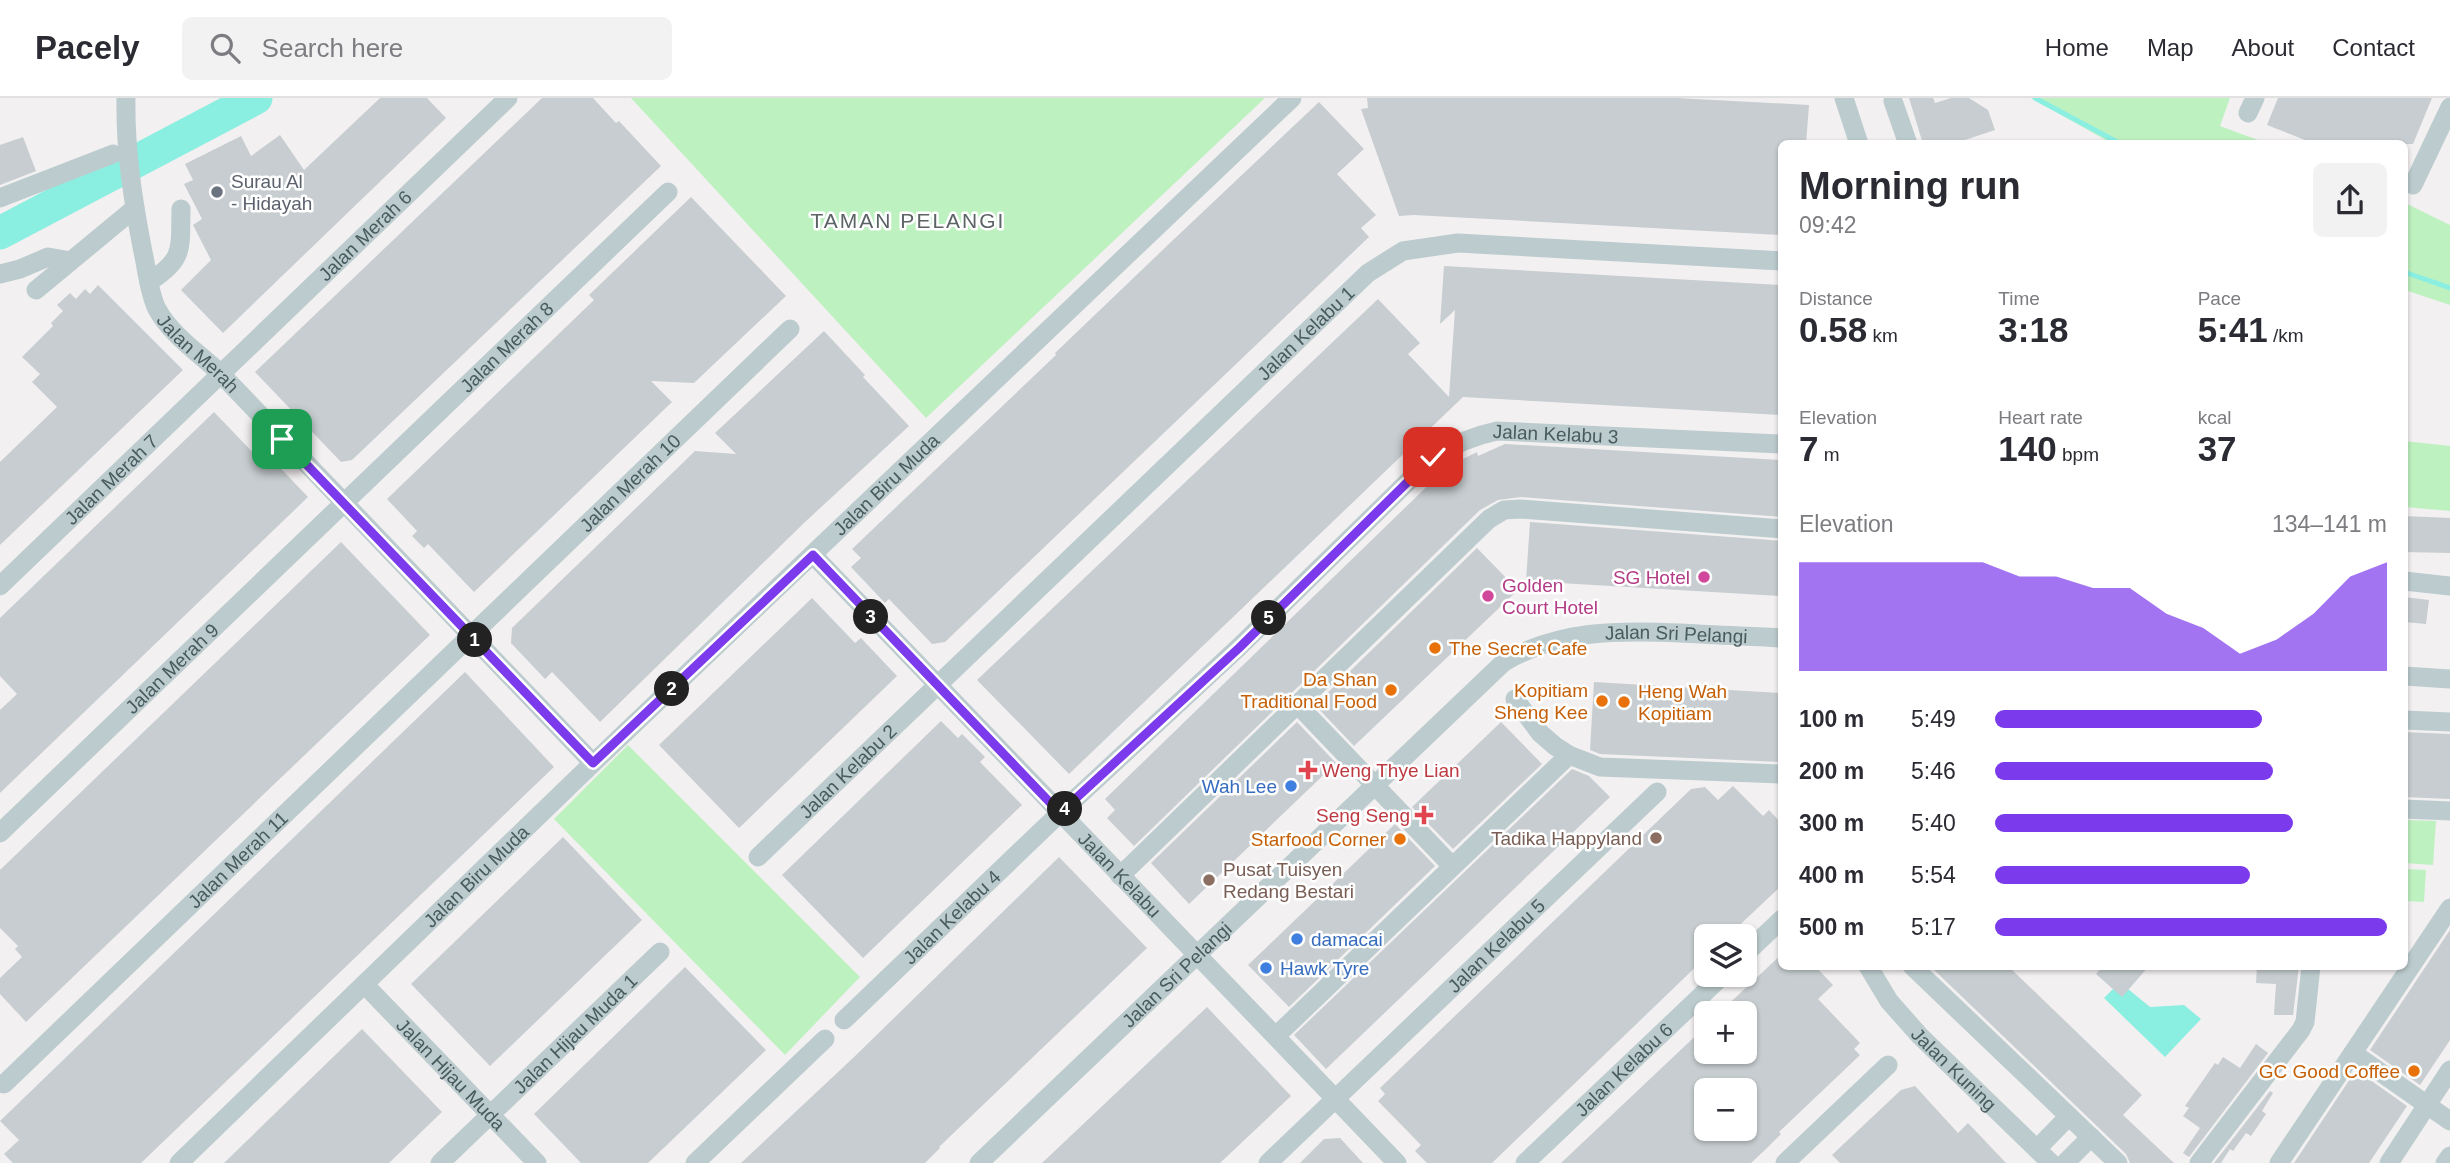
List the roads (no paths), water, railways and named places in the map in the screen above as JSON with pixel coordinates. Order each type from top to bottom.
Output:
[{"type":"street","name":"Jalan Merah","points":[[126,98],[125,136],[135,208],[149,282],[157,308],[169,326],[221,374],[593,763]]},
{"type":"street","name":"Jalan Merah 6","points":[[221,374],[508,98]]},
{"type":"street","name":"Jalan Biru Muda","points":[[180,1163],[593,763],[1292,98]]},
{"type":"street","points":[[1844,98],[1858,140]]},
{"type":"street","points":[[1892,101],[1907,140]]},
{"type":"street","points":[[2413,185],[2450,107]]},
{"type":"street","points":[[0,198],[113,154]]},
{"type":"street","name":"Jalan Merah 8","points":[[344,503],[668,192]]},
{"type":"street","points":[[36,290],[135,208]]},
{"type":"street","points":[[149,282],[165,272],[180,251],[181,209]]},
{"type":"street","name":"Jalan Kelabu 1","points":[[937,685],[1368,273],[1403,251],[1458,243],[1778,261]]},
{"type":"street","points":[[0,274],[48,257],[71,261]]},
{"type":"street","name":"Jalan Merah 10","points":[[471,636],[790,329]]},
{"type":"street","name":"Jalan Merah 7","points":[[0,586],[221,374]]},
{"type":"street","name":"Jalan Kelabu 3","points":[[1060,813],[1239,648],[1433,457],[1470,436],[1497,431],[1778,444]]},
{"type":"street","name":"Jalan Merah 9","points":[[0,833],[344,503]]},
{"type":"street","points":[[1120,876],[1489,519],[1504,510],[1778,529]]},
{"type":"street","name":"Jalan Kelabu","points":[[813,555],[1397,1163]]},
{"type":"street","points":[[2408,581],[2450,586]]},
{"type":"street","name":"Jalan Sri Pelangi","points":[[979,1163],[1504,662],[1522,651],[1549,641],[1613,631],[1778,638]]},
{"type":"street","name":"Jalan Merah 11","points":[[4,1084],[471,636]]},
{"type":"street","points":[[2408,676],[2450,679]]},
{"type":"street","name":"Jalan Kelabu 2","points":[[758,857],[937,685]]},
{"type":"street","points":[[1515,699],[1540,733],[1569,755],[1600,767],[1778,774]]},
{"type":"street","points":[[1297,704],[1452,866]]},
{"type":"street","points":[[2408,720],[2450,722]]},
{"type":"street","points":[[1276,1036],[1569,755]]},
{"type":"street","name":"Jalan Kelabu 5","points":[[1268,1163],[1657,792]]},
{"type":"street","points":[[2408,809],[2450,811]]},
{"type":"street","name":"Jalan Kelabu 4","points":[[844,1020],[1060,813]]},
{"type":"street","points":[[2279,1163],[2450,908]]},
{"type":"street","points":[[1757,943],[1778,923]]},
{"type":"street","name":"Jalan Hijau Muda 1","points":[[440,1163],[660,951]]},
{"type":"street","name":"Jalan Kuning","points":[[1870,970],[1889,1001],[1920,1036],[2050,1160]]},
{"type":"street","points":[[1916,970],[2118,1163]]},
{"type":"street","points":[[2199,1163],[2301,1030],[2305,1022],[2311,970]]},
{"type":"street","name":"Jalan Hijau Muda","points":[[365,985],[537,1163]]},
{"type":"street","name":"Jalan Kelabu 6","points":[[1525,1163],[1710,987]]},
{"type":"street","points":[[695,1163],[825,1039]]},
{"type":"street","points":[[2353,1053],[2450,1121]]},
{"type":"street","points":[[1785,1163],[1888,1065]]},
{"type":"street","points":[[2389,1163],[2450,1070]]},
{"type":"street","points":[[2050,1160],[2069,1116]]},
{"type":"street","points":[[2050,1160],[2091,1137]]},
{"type":"street","points":[[2445,1163],[2450,1156]]},
{"type":"waterway","points":[[0,233],[256,98]]},
{"type":"waterway","points":[[2035,98],[2114,140]]},
{"type":"waterway","points":[[2408,273],[2450,288]]},
{"type":"place","name":"Surau Al - Hidayah","points":[[217,192]]},
{"type":"place","name":"SG Hotel","points":[[1704,577]]},
{"type":"place","name":"Golden Court Hotel","points":[[1488,596]]},
{"type":"place","name":"The Secret Cafe","points":[[1435,648]]},
{"type":"place","name":"Da Shan Traditional Food","points":[[1391,690]]},
{"type":"place","name":"Kopitiam Sheng Kee","points":[[1602,701]]},
{"type":"place","name":"Heng Wah Kopitiam","points":[[1624,702]]},
{"type":"place","name":"Weng Thye Lian","points":[[1308,770]]},
{"type":"place","name":"Wah Lee","points":[[1291,786]]},
{"type":"place","name":"Seng Seng","points":[[1424,815]]},
{"type":"place","name":"Tadika Happyland","points":[[1656,838]]},
{"type":"place","name":"Starfood Corner","points":[[1400,839]]},
{"type":"place","name":"Pusat Tuisyen Redang Bestari","points":[[1209,880]]},
{"type":"place","name":"damacai","points":[[1297,939]]},
{"type":"place","name":"Hawk Tyre","points":[[1266,968]]},
{"type":"place","name":"GC Good Coffee","points":[[2414,1071]]},
{"type":"district","name":"TAMAN PELANGI","points":[[908,221]]}]
